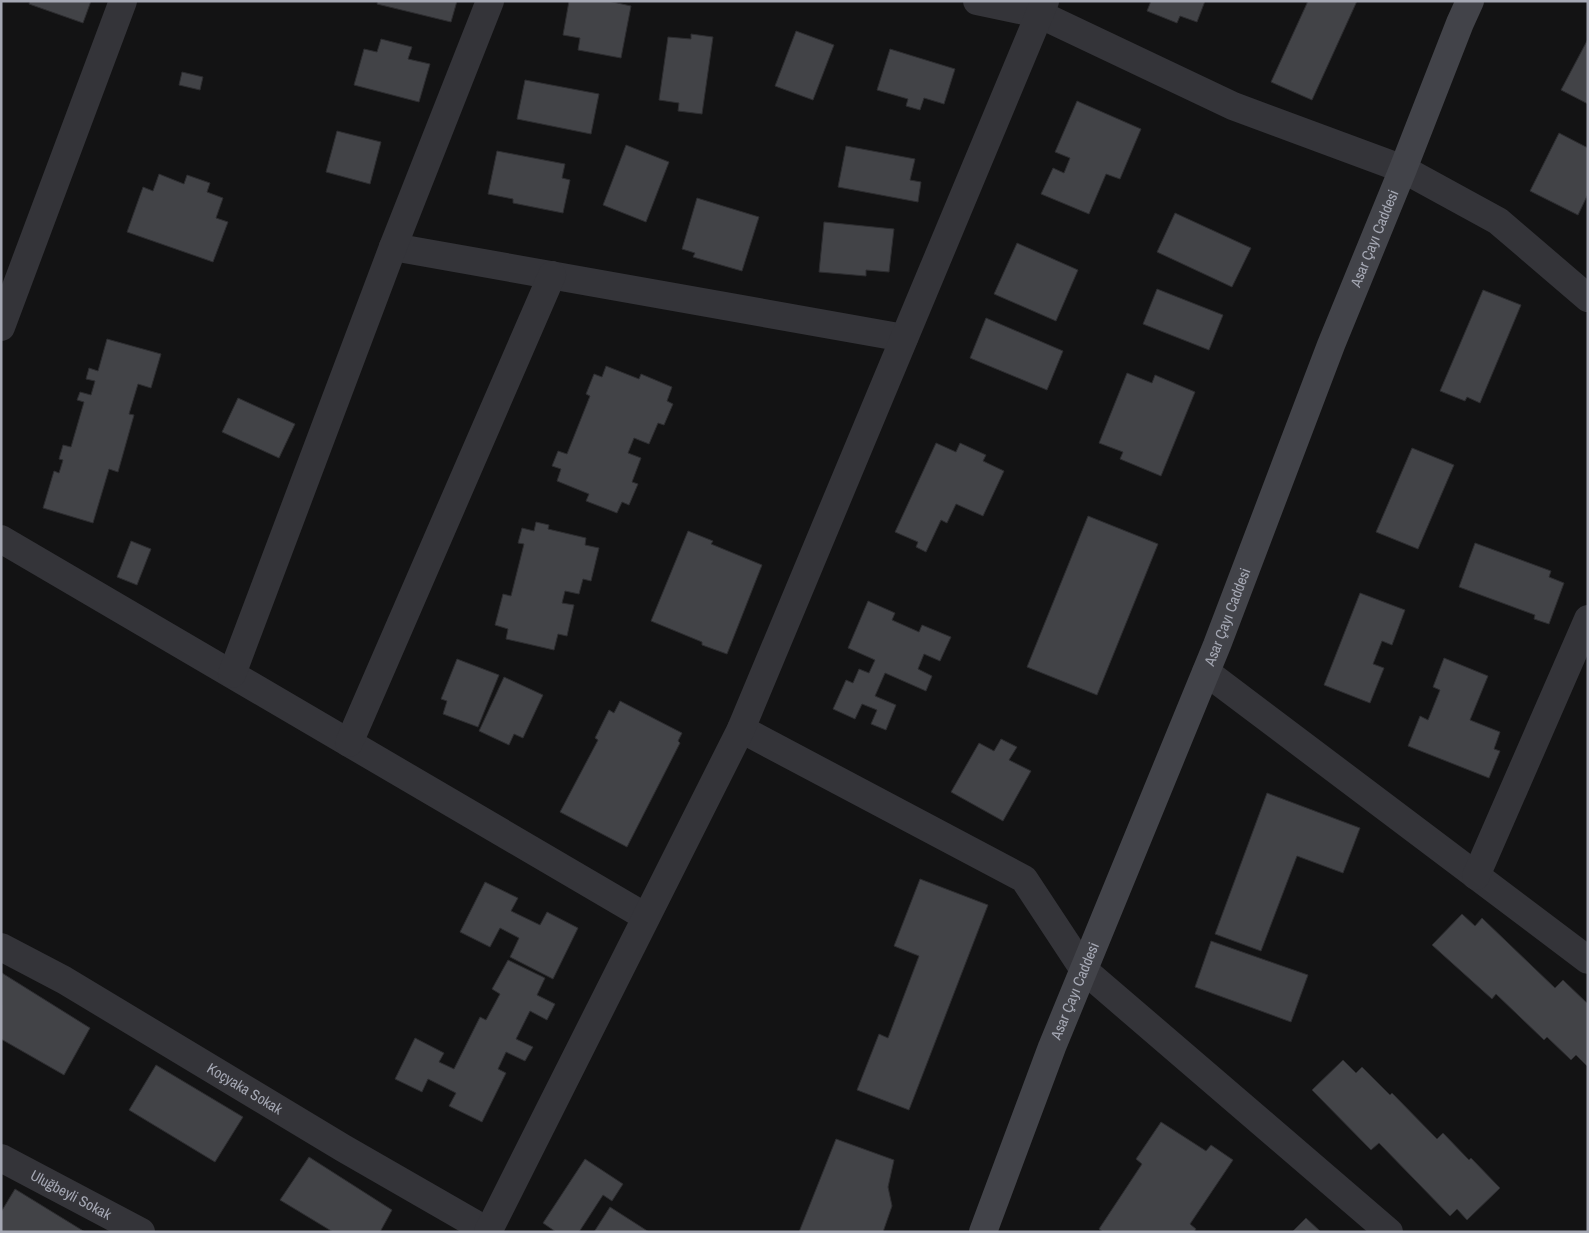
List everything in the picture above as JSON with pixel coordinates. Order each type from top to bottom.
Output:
[{"type":"street","points":[[1,328],[122,1]]},
{"type":"street","points":[[232,674],[393,247],[490,1]]},
{"type":"street","points":[[977,1],[1042,8],[1233,106],[1403,169],[1498,221],[1588,298]]},
{"type":"street","name":"Asar Çayı Caddesi","points":[[983,1232],[1052,1047],[1206,672],[1331,345],[1470,1]]},
{"type":"street","points":[[488,1232],[741,729],[1042,8]]},
{"type":"street","points":[[393,247],[904,338]]},
{"type":"street","points":[[349,742],[552,275]]},
{"type":"street","points":[[1,539],[646,917]]},
{"type":"street","points":[[1476,876],[1588,619]]},
{"type":"street","points":[[1206,672],[1476,876],[1584,950]]},
{"type":"street","points":[[741,729],[1024,879],[1084,970],[1389,1232]]},
{"type":"street","name":"Koçyaka Sokak","points":[[1,947],[64,980],[343,1148],[488,1232]]},
{"type":"street","name":"Uluğbeyli Sokak","points":[[1,1158],[141,1232]]},
{"type":"building","points":[[30,1],[91,1],[83,23],[29,4]]},
{"type":"building","points":[[378,1],[457,1],[451,22],[377,4]]},
{"type":"building","points":[[569,1],[608,1],[631,6],[621,58],[578,50],[580,38],[563,35]]},
{"type":"building","points":[[1151,1],[1205,1],[1197,22],[1180,16],[1177,23],[1147,11]]},
{"type":"building","points":[[1308,1],[1357,1],[1312,100],[1271,82]]},
{"type":"building","points":[[796,31],[834,45],[813,100],[775,86]]},
{"type":"building","points":[[691,34],[713,37],[702,114],[678,111],[679,103],[659,100],[668,37],[691,39]]},
{"type":"building","points":[[381,39],[412,47],[408,59],[430,64],[419,102],[354,85],[364,49],[377,52]]},
{"type":"building","points":[[1588,39],[1588,104],[1561,90]]},
{"type":"building","points":[[890,49],[955,69],[944,104],[924,98],[920,110],[906,106],[908,99],[877,90]]},
{"type":"building","points":[[182,72],[203,77],[200,90],[179,85]]},
{"type":"building","points":[[525,80],[599,94],[591,134],[517,119]]},
{"type":"building","points":[[1077,101],[1141,129],[1120,179],[1106,174],[1089,214],[1041,194],[1053,168],[1064,173],[1070,158],[1055,152]]},
{"type":"building","points":[[337,131],[381,142],[370,184],[326,172]]},
{"type":"building","points":[[1559,133],[1588,148],[1588,194],[1578,215],[1530,191]]},
{"type":"building","points":[[626,145],[669,162],[646,222],[603,205]]},
{"type":"building","points":[[846,146],[915,159],[910,180],[921,182],[918,202],[838,187]]},
{"type":"building","points":[[497,151],[565,164],[562,178],[570,180],[563,213],[513,203],[513,199],[488,194]]},
{"type":"building","points":[[159,174],[184,184],[187,175],[210,183],[207,192],[223,198],[216,218],[228,222],[213,262],[127,232],[143,187],[153,191]]},
{"type":"building","points":[[697,198],[759,217],[742,271],[693,257],[695,253],[682,249]]},
{"type":"building","points":[[1175,213],[1251,248],[1232,287],[1157,252]]},
{"type":"building","points":[[824,222],[894,229],[889,272],[866,270],[866,276],[819,272]]},
{"type":"building","points":[[1017,243],[1078,270],[1056,321],[994,294]]},
{"type":"building","points":[[1157,289],[1223,315],[1209,350],[1143,324]]},
{"type":"building","points":[[1483,290],[1521,305],[1480,403],[1467,397],[1465,401],[1440,391]]},
{"type":"building","points":[[986,318],[1063,351],[1047,390],[970,358]]},
{"type":"building","points":[[107,339],[161,354],[151,388],[138,384],[129,414],[134,415],[118,472],[109,469],[93,523],[43,508],[54,471],[59,473],[63,460],[59,459],[63,445],[71,447],[84,402],[77,400],[80,392],[91,395],[95,381],[86,379],[89,368],[98,371]]},
{"type":"building","points":[[606,366],[639,379],[641,374],[672,387],[667,401],[673,404],[664,425],[658,423],[649,444],[634,438],[628,453],[641,458],[632,482],[638,484],[629,505],[622,502],[617,513],[586,501],[589,494],[557,481],[561,469],[552,466],[558,451],[567,454],[590,396],[586,394],[594,374],[602,377]]},
{"type":"building","points":[[1127,373],[1152,383],[1155,375],[1195,392],[1161,476],[1120,459],[1123,452],[1099,443]]},
{"type":"building","points":[[238,398],[295,424],[279,458],[222,432]]},
{"type":"building","points":[[936,443],[956,452],[960,443],[986,455],[983,461],[1004,471],[983,516],[956,504],[947,523],[941,520],[926,552],[916,547],[918,542],[895,532]]},
{"type":"building","points":[[1412,448],[1454,465],[1418,549],[1376,532]]},
{"type":"building","points":[[1088,516],[1158,544],[1097,695],[1027,667]]},
{"type":"building","points":[[536,522],[549,525],[548,529],[586,538],[585,545],[599,548],[591,581],[583,579],[579,594],[565,591],[562,603],[574,605],[567,636],[558,634],[554,650],[506,639],[508,629],[495,625],[503,594],[511,596],[524,544],[518,543],[522,528],[534,531]]},
{"type":"building","points":[[688,531],[713,541],[711,544],[762,565],[727,654],[702,645],[702,642],[651,621]]},
{"type":"building","points":[[131,541],[151,549],[137,585],[117,577]]},
{"type":"building","points":[[1475,543],[1551,571],[1549,577],[1564,583],[1549,624],[1534,619],[1535,615],[1459,587]]},
{"type":"building","points":[[1360,593],[1405,610],[1392,645],[1382,641],[1373,664],[1384,668],[1370,703],[1324,685]]},
{"type":"building","points":[[868,601],[895,613],[892,620],[919,632],[922,625],[951,637],[940,661],[924,654],[918,669],[932,676],[926,691],[885,673],[875,696],[896,705],[886,730],[871,724],[877,710],[862,704],[855,719],[833,709],[846,680],[853,683],[859,669],[869,673],[875,660],[848,648]]},
{"type":"building","points":[[1444,658],[1488,676],[1470,720],[1500,732],[1494,749],[1500,751],[1489,778],[1408,746],[1420,716],[1428,720],[1440,690],[1433,687]]},
{"type":"building","points":[[457,659],[499,675],[478,727],[443,714],[447,701],[441,699]]},
{"type":"building","points":[[504,677],[543,695],[523,738],[514,734],[509,745],[479,731]]},
{"type":"building","points":[[620,701],[682,733],[678,741],[680,743],[627,847],[560,812],[598,740],[595,738],[609,710],[614,713]]},
{"type":"building","points":[[1001,739],[1017,747],[1009,760],[1031,771],[1003,821],[951,792],[979,743],[994,751]]},
{"type":"building","points":[[1267,793],[1360,828],[1343,873],[1297,856],[1261,951],[1215,934]]},
{"type":"building","points":[[920,879],[988,905],[909,1110],[857,1090],[879,1034],[888,1038],[919,956],[894,946]]},
{"type":"building","points":[[485,882],[518,898],[511,911],[540,925],[547,912],[578,928],[553,979],[510,957],[519,938],[500,928],[490,947],[460,932]]},
{"type":"building","points":[[1462,914],[1475,926],[1482,918],[1555,988],[1563,980],[1588,1004],[1588,1067],[1576,1055],[1571,1060],[1547,1037],[1544,1040],[1496,994],[1492,999],[1432,945]]},
{"type":"building","points":[[1211,941],[1308,975],[1291,1022],[1195,987]]},
{"type":"building","points":[[508,960],[545,978],[537,995],[555,1004],[547,1020],[530,1011],[516,1039],[533,1047],[525,1061],[506,1052],[498,1069],[506,1073],[482,1122],[449,1106],[456,1093],[428,1079],[422,1092],[395,1079],[415,1038],[444,1053],[439,1062],[454,1069],[480,1017],[486,1020],[500,994],[492,989]]},
{"type":"building","points":[[2,973],[90,1028],[64,1075],[1,1039]]},
{"type":"building","points":[[1343,1060],[1356,1073],[1362,1067],[1390,1095],[1392,1093],[1437,1139],[1443,1133],[1500,1188],[1467,1220],[1457,1209],[1450,1216],[1379,1143],[1371,1150],[1312,1090]]},
{"type":"building","points":[[156,1065],[243,1117],[215,1162],[129,1110]]},
{"type":"building","points":[[1161,1122],[1206,1151],[1211,1145],[1233,1160],[1190,1224],[1196,1229],[1194,1232],[1103,1232],[1099,1229],[1142,1164],[1136,1159]]},
{"type":"building","points":[[836,1139],[894,1160],[888,1187],[892,1206],[883,1232],[799,1232]]},
{"type":"building","points":[[309,1157],[392,1210],[380,1232],[333,1232],[280,1200]]},
{"type":"building","points":[[585,1159],[623,1184],[612,1201],[603,1195],[579,1232],[556,1232],[543,1223]]},
{"type":"building","points":[[15,1189],[85,1232],[1,1232],[1,1212]]},
{"type":"building","points":[[610,1207],[649,1232],[594,1232]]},
{"type":"building","points":[[1306,1218],[1321,1232],[1292,1232]]}]
